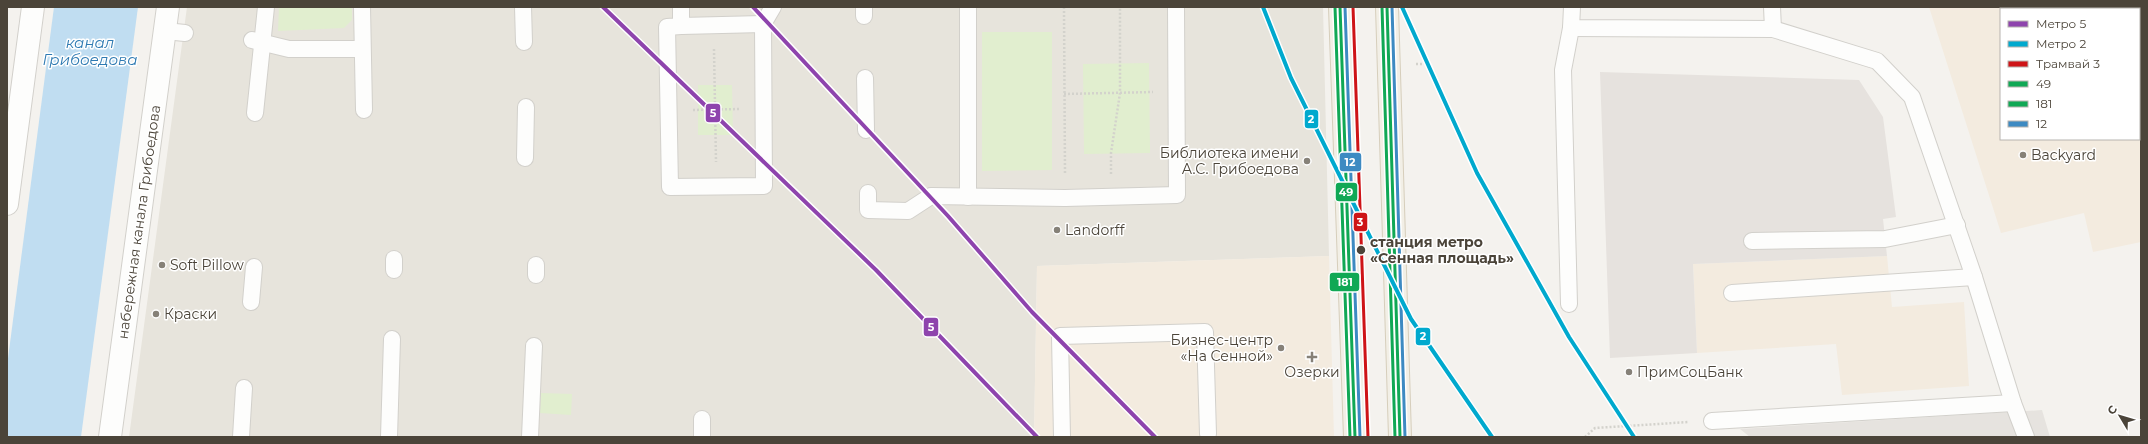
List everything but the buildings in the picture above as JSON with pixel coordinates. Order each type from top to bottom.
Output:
[{"type":"main road","points":[[1340,7],[1355,437]]},
{"type":"main road","points":[[1387,7],[1400,437]]},
{"type":"street","points":[[7,204],[33,7]]},
{"type":"street","name":"набережная канала Грибоедова","points":[[110,437],[175,32],[168,7]]},
{"type":"lane","points":[[255,113],[257,42],[266,7]]},
{"type":"lane","points":[[362,7],[364,110]]},
{"type":"lane","points":[[523,7],[524,42]]},
{"type":"lane","points":[[680,7],[681,26]]},
{"type":"lane","points":[[763,24],[667,27],[670,187],[764,186],[763,24],[773,7]]},
{"type":"lane","points":[[968,7],[968,197]]},
{"type":"lane","points":[[868,193],[868,210],[908,211],[931,196],[1065,198],[1177,195],[1176,7]]},
{"type":"lane","points":[[1569,304],[1563,70],[1571,28],[1572,7]]},
{"type":"lane","points":[[1772,7],[1773,29]]},
{"type":"lane","points":[[1571,28],[1773,29],[1878,61],[1912,98],[1957,225],[2013,403],[2026,437]]},
{"type":"lane","points":[[257,42],[289,49],[362,49]]},
{"type":"lane","points":[[865,78],[866,130]]},
{"type":"lane","points":[[525,158],[526,107]]},
{"type":"lane","points":[[1752,241],[1885,239],[1957,225]]},
{"type":"lane","points":[[251,302],[254,267]]},
{"type":"lane","points":[[1732,293],[1974,277]]},
{"type":"lane","points":[[1062,437],[1060,336],[1205,332],[1208,434]]},
{"type":"lane","points":[[389,437],[392,339]]},
{"type":"lane","points":[[530,437],[534,346]]},
{"type":"lane","points":[[241,437],[244,388]]},
{"type":"lane","points":[[1712,420],[2013,403]]},
{"type":"lane","points":[[702,419],[702,437]]},
{"type":"path","points":[[1064,7],[1065,198]]},
{"type":"path","points":[[1111,197],[1111,153],[1120,93],[1120,7]]},
{"type":"path","points":[[714,26],[717,187]]},
{"type":"path","points":[[1415,64],[1423,64]]},
{"type":"path","points":[[1064,94],[1149,92]]},
{"type":"path","points":[[668,111],[764,109]]},
{"type":"path","points":[[1585,437],[1595,428],[1712,420]]},
{"type":"shaded area","points":[[187,7],[1323,7],[1329,256],[1037,266],[1034,437],[129,437]]},
{"type":"shaded area","points":[[1929,7],[2141,7],[2141,242],[2093,252],[2084,213],[2001,233]]},
{"type":"shaded area","points":[[1600,72],[1859,80],[1883,117],[1896,217],[1883,219],[1887,256],[1693,264],[1697,353],[1610,358]]},
{"type":"shaded area","name":"Бизнес-центр «На Сенной»","points":[[1329,256],[1334,437],[1034,437],[1037,266]]},
{"type":"shaded area","points":[[1887,256],[1892,307],[1964,302],[1969,386],[1842,395],[1836,344],[1697,353],[1693,264]]},
{"type":"shaded area","points":[[2042,410],[2050,437],[1750,437],[1740,429]]},
{"type":"green space","points":[[279,7],[352,7],[352,20],[344,28],[278,31]]},
{"type":"green space","points":[[982,32],[1052,32],[1052,170],[982,171]]},
{"type":"green space","points":[[1149,63],[1150,153],[1084,154],[1083,64]]},
{"type":"green space","points":[[698,85],[732,85],[733,135],[698,135]]},
{"type":"green space","points":[[541,393],[572,394],[571,415],[540,413]]},
{"type":"water","name":"канал Грибоедова","points":[[54,7],[138,7],[81,437],[7,437],[7,366]]},
{"type":"metro line","name":"5","points":[[603,7],[876,270],[1037,437]]},
{"type":"metro line","name":"5","points":[[753,7],[948,216],[1032,312],[1155,437]]},
{"type":"metro line","name":"2","points":[[1263,7],[1291,78],[1411,319],[1492,437]]},
{"type":"metro line","name":"2","points":[[1402,7],[1477,173],[1569,337],[1634,437]]},
{"type":"tram line","name":"3","points":[[1353,7],[1368,437]]},
{"type":"transit line","name":"181","points":[[1335,7],[1350,437]]},
{"type":"transit line","name":"49","points":[[1340,7],[1355,437]]},
{"type":"transit line","name":"12","points":[[1345,7],[1360,437]]},
{"type":"transit line","name":"181","points":[[1382,7],[1395,437]]},
{"type":"transit line","name":"49","points":[[1387,7],[1400,437]]},
{"type":"transit line","name":"12","points":[[1392,7],[1405,437]]},
{"type":"place","name":"Backyard","points":[[2023,155]]},
{"type":"place","name":"Библиотека имени А.С. Грибоедова","points":[[1307,161]]},
{"type":"place","name":"Landorff","points":[[1057,230]]},
{"type":"place","name":"станция метро «Сенная площадь»","points":[[1361,250]]},
{"type":"place","name":"Soft Pillow","points":[[162,265]]},
{"type":"place","name":"Краски","points":[[156,314]]},
{"type":"place","name":"Бизнес-центр «На Сенной»","points":[[1281,348]]},
{"type":"place","name":"Озерки","points":[[1312,357]]},
{"type":"place","name":"ПримСоцБанк","points":[[1629,372]]}]
